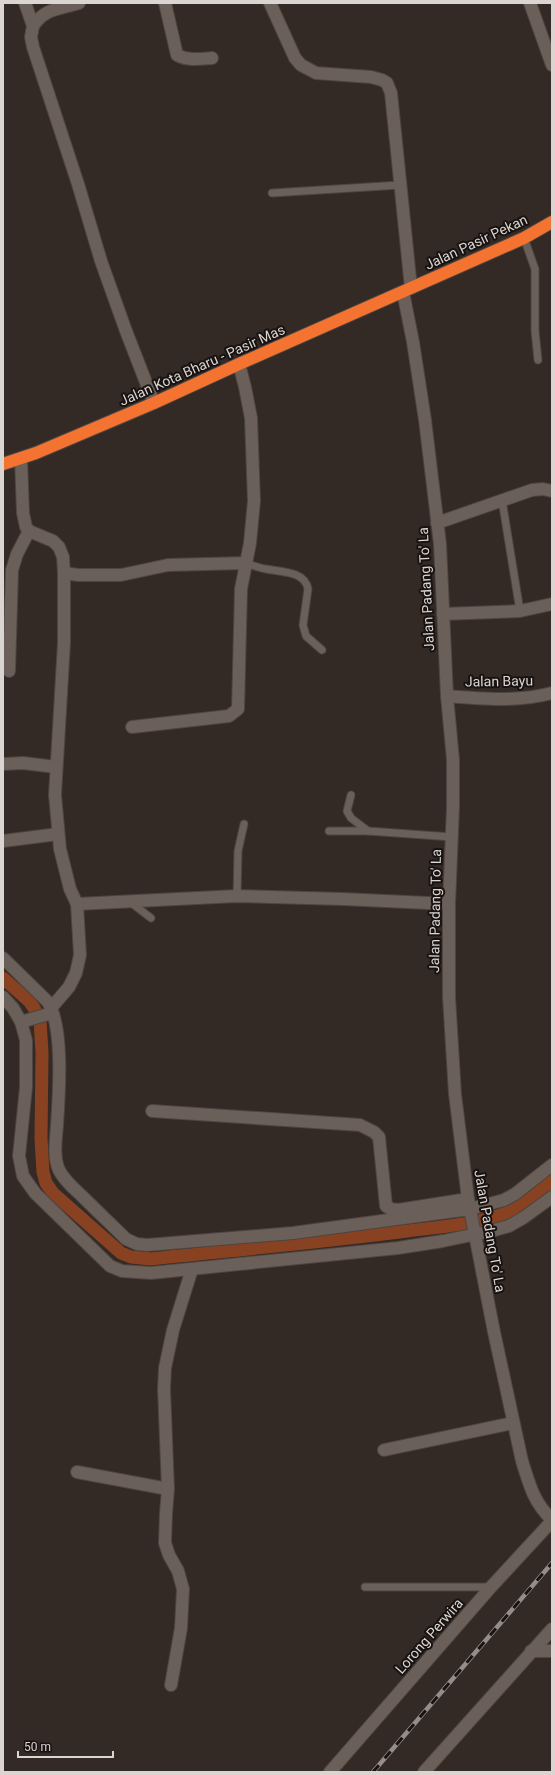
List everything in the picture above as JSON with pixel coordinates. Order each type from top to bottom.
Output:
[{"type":"highway","name":"Jalan Pasir Pekan","points":[[407,290],[524,238],[552,222]]},
{"type":"highway","name":"Jalan Kota Bharu - Pasir Mas","points":[[3,464],[21,459],[154,403],[407,290]]},
{"type":"street","points":[[25,3],[34,26]]},
{"type":"street","points":[[79,3],[49,11],[39,18],[34,26],[31,37],[101,260],[126,331],[154,403]]},
{"type":"street","points":[[165,3],[177,55],[184,59],[192,60],[212,58]]},
{"type":"street","name":"Jalan Padang To' La","points":[[270,3],[295,58],[307,70],[327,75],[371,77],[382,80],[387,83],[391,93],[400,185],[407,290],[425,420],[437,523],[452,760],[452,837],[449,904],[450,1035],[461,1151],[469,1207],[513,1422],[530,1489],[540,1508],[552,1520]]},
{"type":"street","points":[[530,3],[552,65]]},
{"type":"street","points":[[132,728],[229,716],[238,709],[241,589],[253,525],[253,461],[250,418],[245,387],[239,364]]},
{"type":"street","points":[[21,459],[23,513],[26,527],[29,531],[53,541],[59,547],[63,557],[64,642],[55,795],[58,834],[66,877],[73,898],[77,904],[80,955],[76,973],[69,988],[51,1011],[23,1021]]},
{"type":"street","points":[[437,523],[532,490],[543,488],[552,491]]},
{"type":"street","points":[[9,671],[12,570],[17,554],[29,531]]},
{"type":"street","points":[[64,573],[78,575],[121,575],[168,565],[245,563]]},
{"type":"street","points":[[443,614],[520,611],[552,604]]},
{"type":"street","name":"Jalan Bayu","points":[[447,696],[502,699],[523,698],[552,693]]},
{"type":"street","points":[[3,764],[23,763],[56,767]]},
{"type":"street","points":[[3,841],[58,834]]},
{"type":"street","points":[[77,904],[237,896],[382,900],[449,904]]},
{"type":"street","points":[[3,958],[48,1002],[56,1028],[59,1099],[56,1154],[58,1169],[67,1182],[126,1240],[137,1244],[147,1245],[286,1233],[469,1207],[504,1200],[552,1165]]},
{"type":"street","points":[[3,997],[23,1021],[26,1040],[26,1086],[19,1156],[23,1176],[35,1193],[110,1266],[122,1271],[151,1273],[398,1248],[509,1226],[552,1197]]},
{"type":"street","points":[[152,1111],[360,1125],[374,1132],[379,1138],[386,1206],[391,1210],[469,1207]]},
{"type":"street","points":[[171,1685],[181,1628],[184,1589],[178,1571],[169,1555],[165,1543],[168,1489],[164,1389],[165,1368],[173,1330],[192,1269]]},
{"type":"street","points":[[384,1450],[513,1422]]},
{"type":"street","points":[[77,1472],[168,1489]]},
{"type":"street","name":"Lorong Perwira","points":[[330,1772],[491,1587],[552,1520]]},
{"type":"street","points":[[424,1772],[552,1629]]},
{"type":"street","points":[[531,1652],[552,1651]]},
{"type":"lane","points":[[272,193],[400,185]]},
{"type":"lane","points":[[524,238],[534,269],[535,331],[538,360]]},
{"type":"lane","points":[[502,500],[520,611]]},
{"type":"lane","points":[[245,563],[266,569],[289,572],[304,580],[308,584],[302,625],[306,636],[322,650]]},
{"type":"lane","points":[[351,795],[347,811],[351,818],[368,831]]},
{"type":"lane","points":[[237,896],[238,851],[244,824]]},
{"type":"lane","points":[[329,831],[368,831],[452,837]]},
{"type":"lane","points":[[130,902],[151,918]]},
{"type":"lane","points":[[365,1586],[491,1587]]},
{"type":"waterway","points":[[3,978],[29,1001],[40,1021],[42,1052],[41,1139],[43,1172],[46,1183],[53,1193],[121,1253],[131,1257],[151,1259],[343,1239],[475,1222],[489,1219],[513,1210],[534,1197],[552,1181]]},
{"type":"railway","points":[[373,1772],[552,1563]]}]
